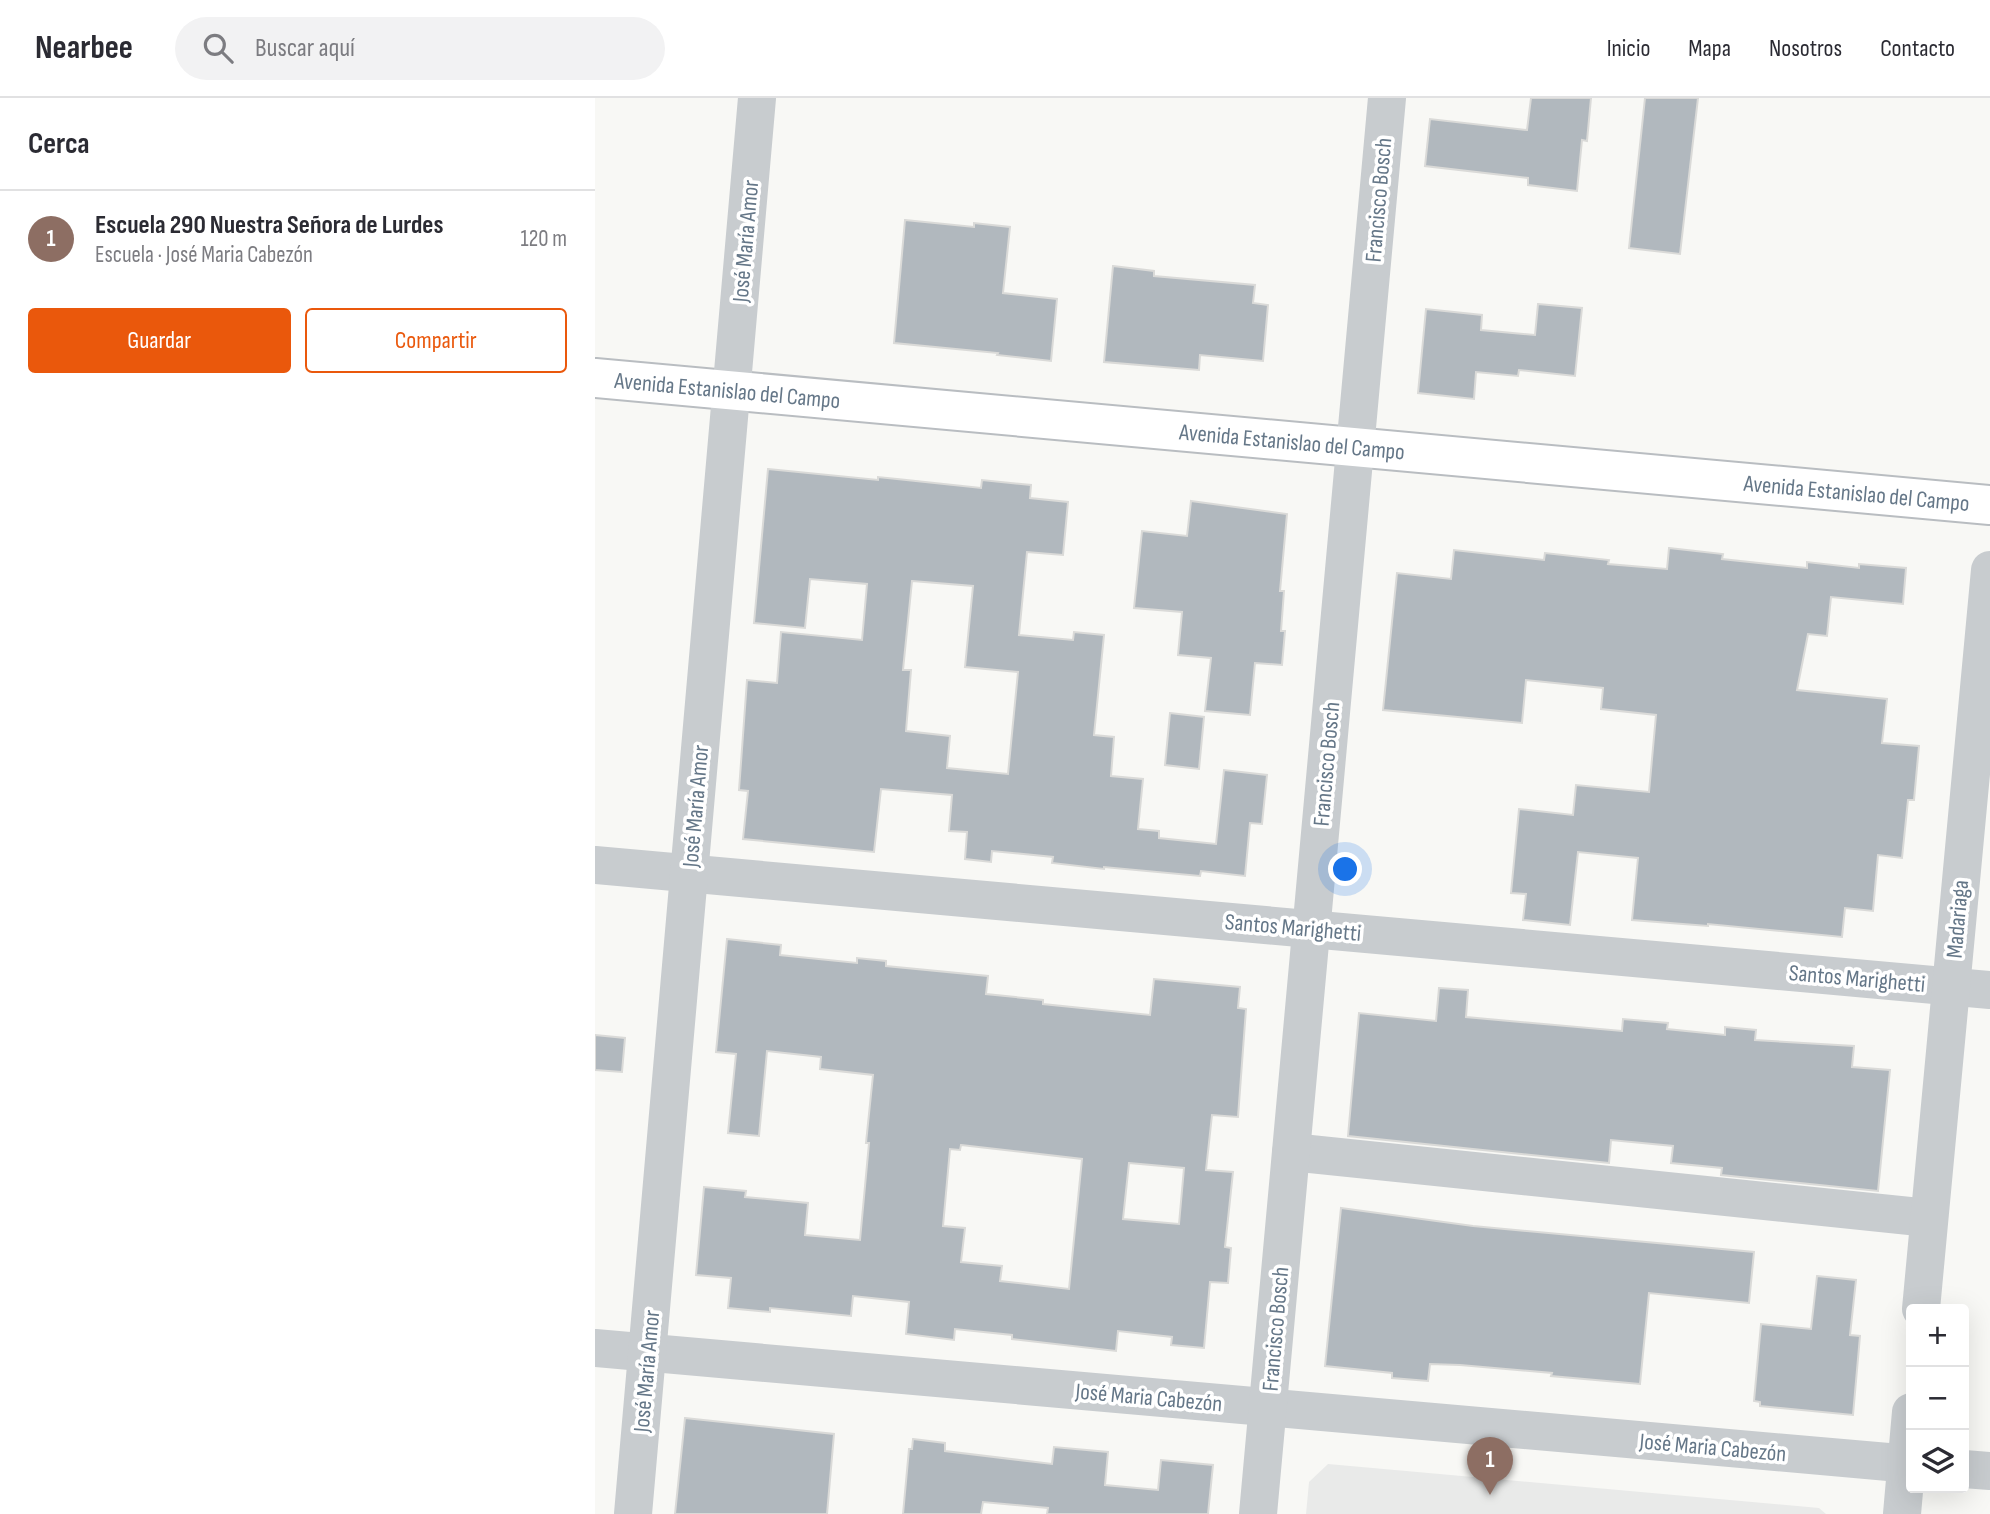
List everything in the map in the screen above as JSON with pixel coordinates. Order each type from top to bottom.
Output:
[{"type":"main road","name":"Avenida Estanislao del Campo","points":[[595,378],[1990,505]]},
{"type":"street","name":"José María Amor","points":[[633,1514],[757,98]]},
{"type":"street","name":"Francisco Bosch","points":[[1258,1514],[1387,98]]},
{"type":"street","name":"Madariaga","points":[[1921,1304],[1990,570]]},
{"type":"street","name":"Santos Marighetti","points":[[595,865],[1990,990]]},
{"type":"street","points":[[1291,1152],[1930,1218]]},
{"type":"street","name":"José Maria Cabezón","points":[[595,1348],[1906,1464]]},
{"type":"street","points":[[1969,1469],[1990,1471]]},
{"type":"street","points":[[1902,1514],[1906,1485]]},
{"type":"shaded area","points":[[1328,1464],[1819,1508],[1826,1514],[1306,1514],[1309,1482]]},
{"type":"building","points":[[1531,98],[1591,98],[1587,141],[1582,140],[1577,191],[1528,185],[1528,178],[1425,166],[1430,119],[1527,130]]},
{"type":"building","points":[[1645,98],[1698,98],[1680,254],[1629,248]]},
{"type":"building","points":[[905,220],[974,227],[974,223],[1010,227],[1003,293],[1057,299],[1051,361],[894,343]]},
{"type":"building","points":[[1113,266],[1154,271],[1154,276],[1255,285],[1253,303],[1268,305],[1263,361],[1200,355],[1199,370],[1104,362]]},
{"type":"building","points":[[1538,304],[1582,308],[1575,376],[1519,370],[1518,376],[1476,372],[1474,399],[1418,393],[1426,309],[1482,315],[1481,330],[1535,335]]},
{"type":"building","points":[[768,469],[981,488],[982,480],[1031,485],[1030,498],[1068,502],[1063,555],[1027,552],[1019,635],[1073,640],[1074,632],[1104,635],[1094,735],[1114,737],[1111,776],[1143,779],[1138,829],[1159,831],[1159,838],[1216,844],[1224,770],[1267,775],[1262,824],[1250,823],[1245,876],[1201,871],[1200,876],[1104,869],[1052,863],[1053,857],[992,851],[991,862],[965,859],[967,832],[949,831],[952,795],[881,789],[874,852],[743,839],[748,791],[739,790],[747,680],[777,683],[781,632],[862,640],[867,584],[810,579],[805,628],[754,623]],"holes":[[[912,581],[973,586],[965,667],[1018,672],[1008,774],[947,768],[950,736],[906,731],[911,670],[903,670]]]},
{"type":"building","points":[[1191,501],[1287,514],[1280,591],[1284,591],[1282,665],[1255,663],[1250,715],[1205,711],[1211,658],[1178,655],[1182,612],[1134,608],[1142,531],[1187,536]]},
{"type":"building","points":[[1669,548],[1723,554],[1722,559],[1807,568],[1807,562],[1859,568],[1859,564],[1906,568],[1903,604],[1831,597],[1827,636],[1808,634],[1797,690],[1887,699],[1882,743],[1919,746],[1914,800],[1908,800],[1902,858],[1878,855],[1873,911],[1845,908],[1842,937],[1708,924],[1632,920],[1638,858],[1578,852],[1570,925],[1523,920],[1526,894],[1511,893],[1519,809],[1573,815],[1576,785],[1649,792],[1656,715],[1601,709],[1603,688],[1526,680],[1522,723],[1383,710],[1397,573],[1451,579],[1454,550],[1544,560],[1545,553],[1609,560],[1608,564],[1667,569]]},
{"type":"building","points":[[1170,713],[1204,717],[1199,769],[1165,765]]},
{"type":"building","points":[[727,939],[781,945],[780,955],[857,963],[857,958],[886,961],[886,966],[988,976],[986,994],[1043,1000],[1043,1004],[1150,1015],[1154,979],[1240,987],[1238,1008],[1246,1009],[1238,1117],[1212,1115],[1206,1170],[1233,1172],[1225,1247],[1231,1248],[1228,1283],[1210,1282],[1204,1348],[1171,1345],[1172,1337],[1118,1331],[1116,1351],[1012,1339],[1012,1335],[955,1329],[954,1340],[906,1334],[909,1302],[853,1296],[851,1316],[770,1308],[770,1312],[728,1308],[731,1278],[696,1275],[704,1187],[746,1191],[745,1197],[808,1203],[805,1235],[860,1240],[873,1075],[820,1069],[821,1057],[767,1051],[759,1136],[728,1133],[736,1054],[716,1052]],"holes":[[[961,1145],[1082,1159],[1069,1289],[1000,1281],[1002,1266],[961,1262],[965,1228],[943,1226],[950,1149],[960,1150]],[[1129,1163],[1184,1168],[1179,1224],[1123,1219]]]},
{"type":"building","points":[[1439,988],[1468,990],[1466,1017],[1622,1031],[1623,1019],[1668,1023],[1667,1029],[1725,1035],[1725,1027],[1756,1030],[1755,1040],[1854,1046],[1852,1067],[1890,1070],[1878,1191],[1721,1175],[1722,1168],[1671,1163],[1673,1146],[1611,1140],[1609,1163],[1348,1136],[1359,1013],[1436,1021]]},
{"type":"building","points":[[595,1035],[625,1038],[622,1072],[595,1070]]},
{"type":"building","points":[[1341,1208],[1473,1226],[1754,1252],[1749,1303],[1649,1293],[1640,1384],[1551,1376],[1552,1373],[1430,1364],[1428,1381],[1392,1378],[1392,1373],[1325,1366]]},
{"type":"building","points":[[1817,1276],[1856,1280],[1850,1335],[1860,1336],[1853,1415],[1760,1406],[1760,1402],[1754,1401],[1761,1324],[1811,1329]]},
{"type":"building","points":[[685,1418],[834,1434],[827,1514],[675,1514]]},
{"type":"building","points":[[913,1439],[945,1443],[945,1451],[1052,1464],[1054,1447],[1108,1452],[1105,1485],[1158,1490],[1161,1460],[1213,1465],[1208,1514],[1047,1514],[1048,1508],[983,1502],[981,1514],[903,1514],[909,1449],[912,1449]]},
{"type":"place","name":"Escuela 290 Nuestra Señora de Lurdes","points":[[1490,1495]]}]
